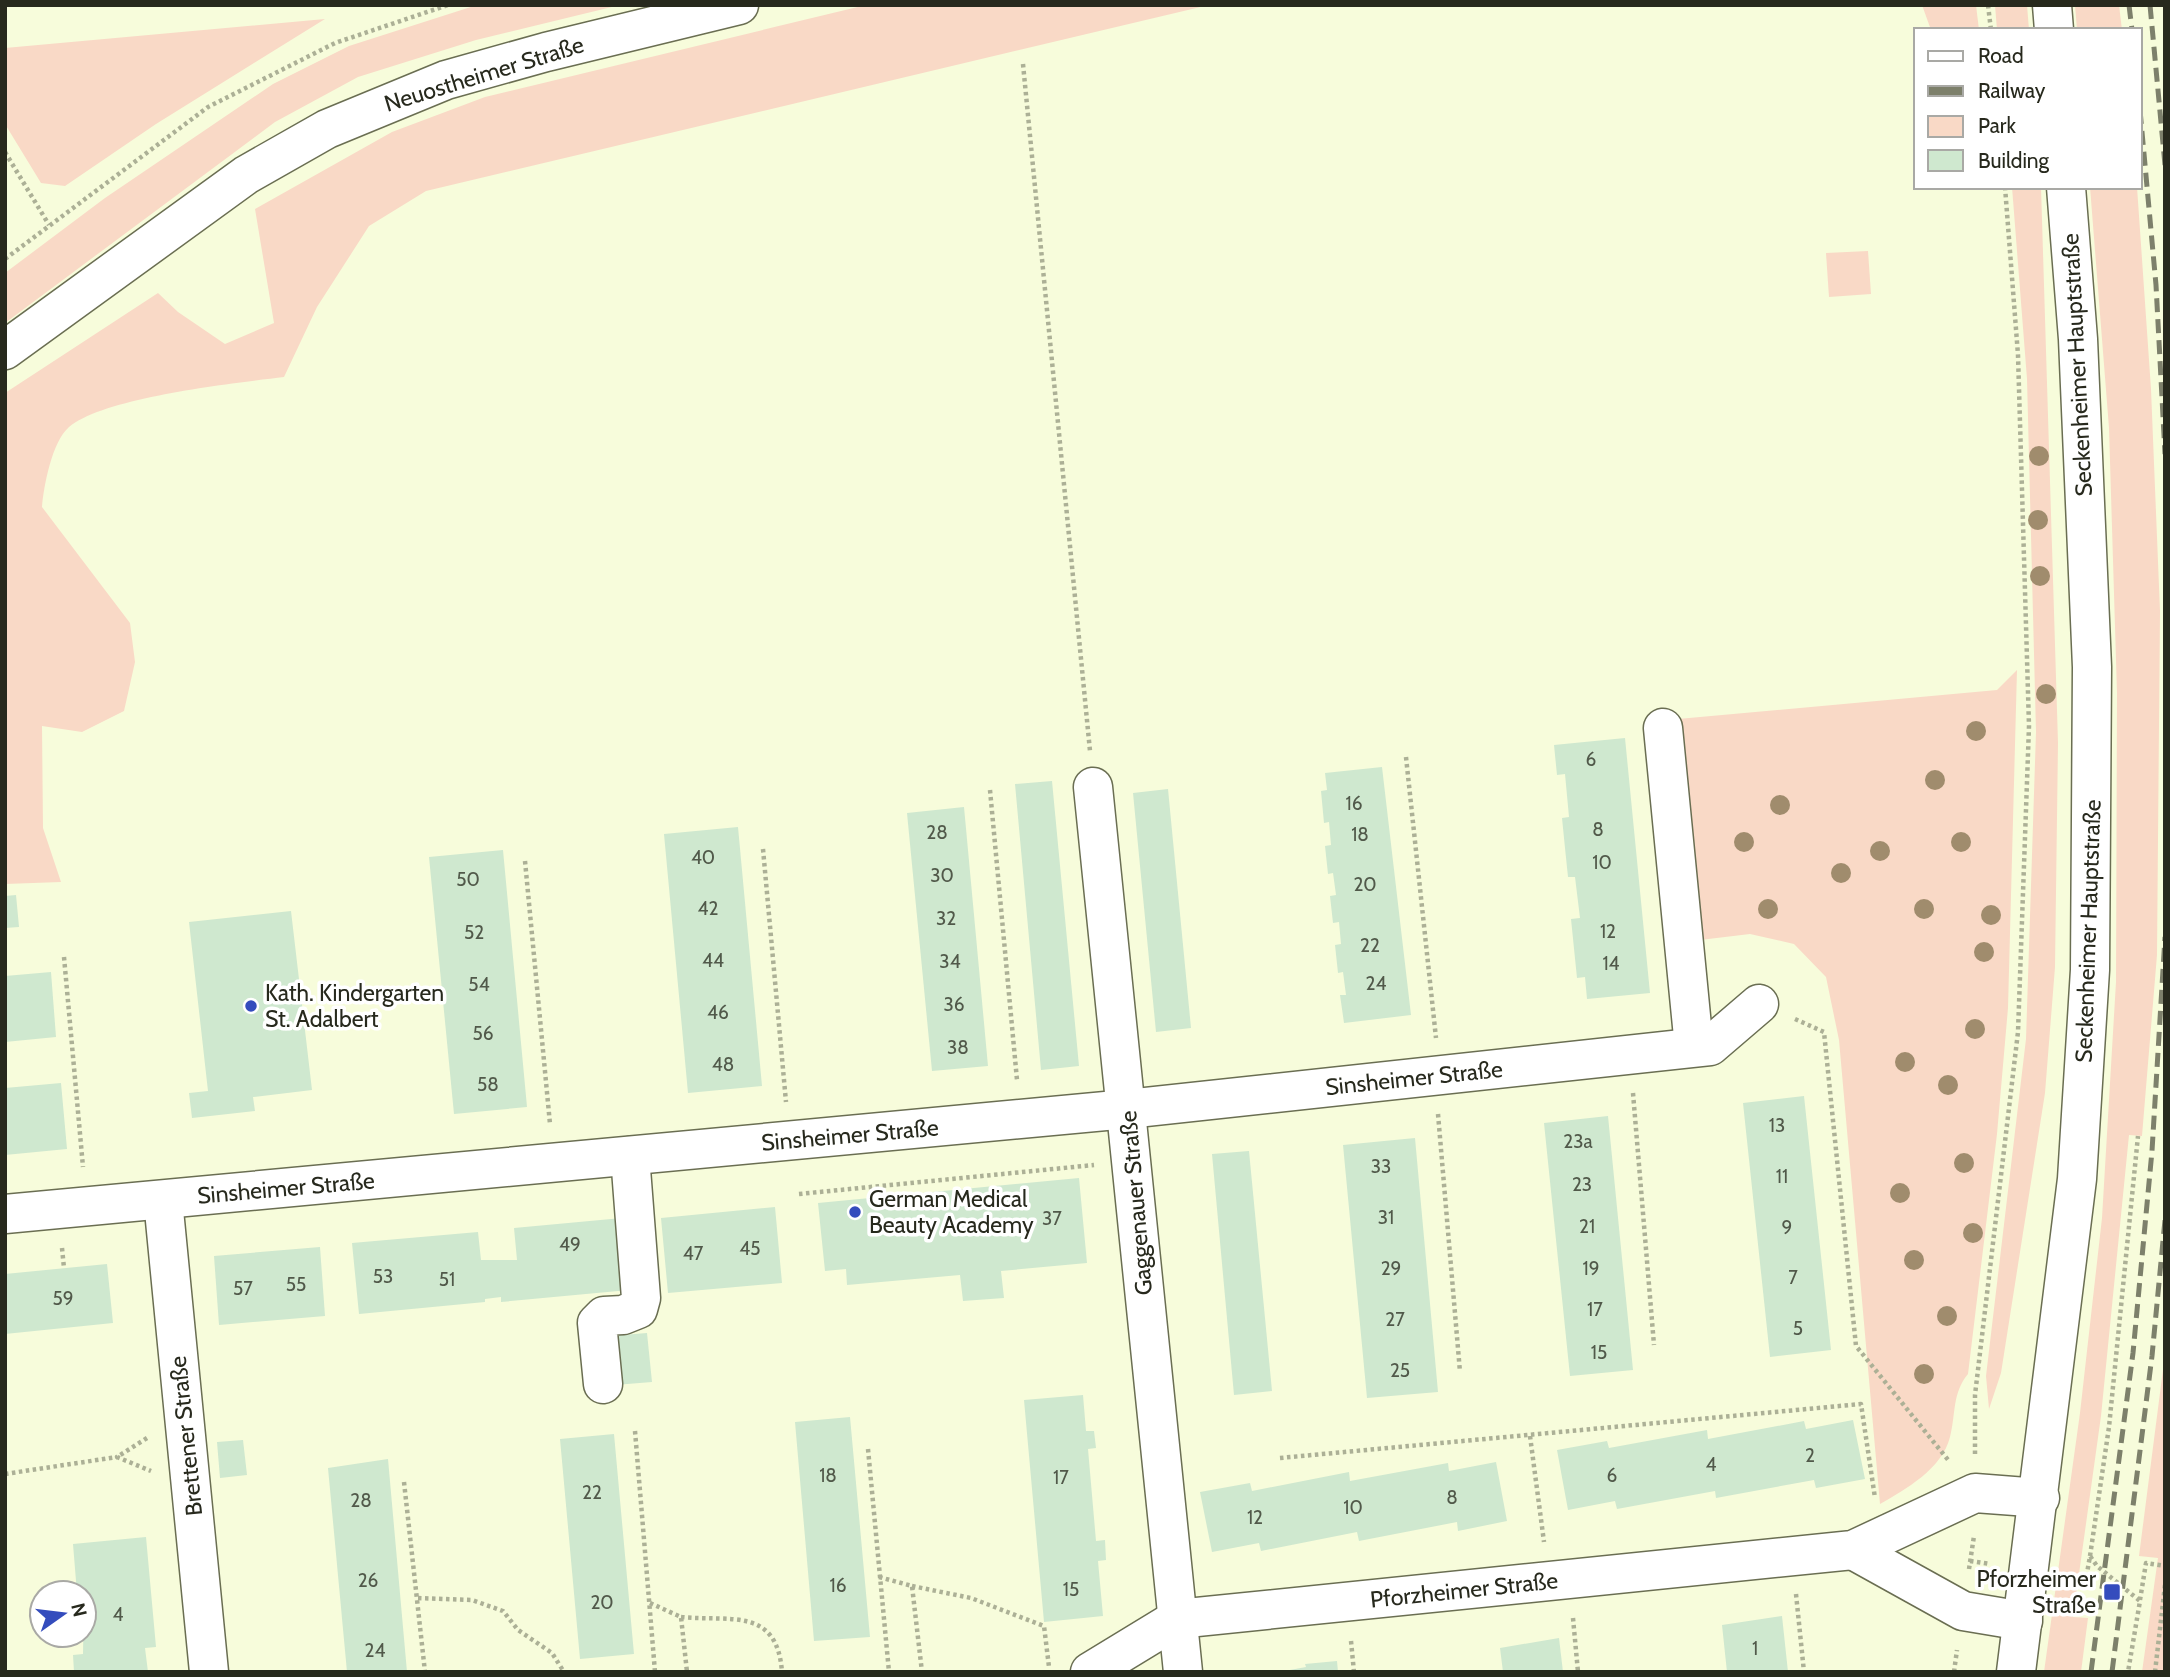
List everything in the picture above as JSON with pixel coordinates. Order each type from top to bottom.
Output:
[{"type":"street","name":"Neuostheimer Straße","points":[[5,350],[246,175],[327,129],[446,80],[546,51],[739,5]]},
{"type":"street","points":[[2052,5],[2054,28]]},
{"type":"street","name":"Seckenheimer Hauptstraße","points":[[2016,1672],[2040,1499],[2077,1179],[2090,970],[2092,667],[2078,339],[2066,189]]},
{"type":"street","points":[[1663,728],[1694,1047]]},
{"type":"street","name":"Gaggenauer Straße","points":[[1093,787],[1183,1672]]},
{"type":"street","name":"Sinsheimer Straße","points":[[5,1214],[1127,1109],[1694,1047],[1710,1045],[1759,1004]]},
{"type":"street","points":[[603,1384],[597,1323],[604,1316],[624,1315],[638,1309],[641,1298],[630,1156]]},
{"type":"street","name":"Brettener Straße","points":[[163,1200],[209,1672]]},
{"type":"street","points":[[1975,1493],[2040,1499]]},
{"type":"street","name":"Pforzheimer Straße","points":[[1090,1672],[1177,1619],[1793,1555],[1866,1543],[1975,1493]]},
{"type":"street","points":[[1866,1543],[1963,1611],[2023,1621]]},
{"type":"path","points":[[5,259],[208,107],[335,43],[448,5]]},
{"type":"path","points":[[1988,5],[1991,28]]},
{"type":"path","points":[[1023,64],[1093,787]]},
{"type":"path","points":[[5,152],[49,225]]},
{"type":"path","points":[[1954,1672],[1970,1561],[1975,1493],[1975,1395],[2018,1032],[2029,726],[2018,355],[2005,189]]},
{"type":"path","points":[[990,790],[1020,1119]]},
{"type":"path","points":[[763,849],[792,1141]]},
{"type":"path","points":[[525,861],[553,1164]]},
{"type":"path","points":[[64,957],[87,1206]]},
{"type":"path","points":[[1759,1004],[1824,1032],[1856,1346],[1975,1493]]},
{"type":"path","points":[[1630,1054],[1654,1345]]},
{"type":"path","points":[[1970,1561],[2085,1580],[2114,1387],[2138,1136]]},
{"type":"path","points":[[799,1194],[1132,1161]]},
{"type":"path","points":[[1280,1458],[1861,1404],[1866,1543]]},
{"type":"path","points":[[635,1431],[655,1672]]},
{"type":"path","points":[[1530,1436],[1578,1672]]},
{"type":"path","points":[[868,1449],[889,1672]]},
{"type":"path","points":[[5,1474],[117,1457]]},
{"type":"path","points":[[404,1482],[425,1672]]},
{"type":"path","points":[[1793,1555],[1804,1672]]},
{"type":"path","points":[[2090,1556],[2140,1601]]},
{"type":"path","points":[[2128,1672],[2146,1563],[2165,1566]]},
{"type":"path","points":[[879,1577],[971,1598],[1044,1626],[1049,1672]]},
{"type":"path","points":[[2155,1672],[2165,1585]]},
{"type":"path","points":[[912,1586],[922,1672]]},
{"type":"path","points":[[418,1598],[472,1600],[503,1611],[518,1630],[552,1653],[564,1672]]},
{"type":"path","points":[[650,1604],[681,1617],[745,1619],[765,1630],[780,1651],[782,1672]]},
{"type":"path","points":[[681,1617],[687,1672]]},
{"type":"green space","points":[[477,5],[620,5],[476,40],[358,77],[275,122],[5,323],[5,273],[105,198],[273,84],[349,46]]},
{"type":"green space","points":[[866,5],[1209,5],[426,191],[369,226],[317,307],[284,377],[139,400],[86,416],[69,427],[54,453],[42,507],[130,623],[135,662],[124,711],[82,732],[42,726],[43,828],[61,882],[5,884],[5,393],[158,293],[178,312],[225,344],[274,323],[255,209],[392,132],[485,97]]},
{"type":"green space","points":[[1922,5],[1976,5],[1979,28],[1930,28]]},
{"type":"green space","points":[[1995,5],[2027,5],[2029,28],[1997,28]]},
{"type":"green space","points":[[2075,5],[2119,5],[2122,28],[2077,28]]},
{"type":"green space","points":[[325,19],[156,124],[65,186],[41,183],[5,124],[5,48]]},
{"type":"green space","points":[[2012,189],[2041,189],[2058,743],[2055,967],[2045,1093],[2001,1373],[1989,1409],[1986,1376],[2026,1039],[2036,732],[2027,379]]},
{"type":"green space","points":[[2090,189],[2137,189],[2151,389],[2160,611],[2157,955],[2142,1136],[2129,1135],[2101,1416],[2073,1617],[2088,1618],[2081,1672],[2044,1672],[2080,1413],[2102,1218],[2116,982],[2117,693],[2109,428]]},
{"type":"green space","points":[[1868,251],[1871,294],[1829,297],[1826,253]]},
{"type":"green space","points":[[2017,670],[2008,1008],[1997,1134],[1968,1374],[1959,1389],[1950,1437],[1939,1459],[1922,1477],[1880,1504],[1839,1040],[1826,977],[1794,944],[1750,934],[1700,940],[1678,719],[1997,690]]},
{"type":"green space","points":[[2165,1354],[2165,1672],[2142,1672],[2158,1558],[2139,1556]]},
{"type":"building","points":[[1625,738],[1650,993],[1587,999],[1585,977],[1577,978],[1571,919],[1580,918],[1575,877],[1568,877],[1562,818],[1569,817],[1565,774],[1557,775],[1554,745]]},
{"type":"building","points":[[1382,767],[1411,1015],[1344,1023],[1340,995],[1346,995],[1343,972],[1338,973],[1335,945],[1341,944],[1339,922],[1333,923],[1330,896],[1336,895],[1333,873],[1328,874],[1325,846],[1331,845],[1329,822],[1324,823],[1321,791],[1327,790],[1325,773]]},
{"type":"building","points":[[1052,781],[1079,1066],[1041,1070],[1015,784]]},
{"type":"building","points":[[1168,789],[1191,1028],[1156,1032],[1133,793]]},
{"type":"building","points":[[964,807],[988,1066],[932,1071],[907,813]]},
{"type":"building","points":[[738,827],[762,1086],[688,1093],[664,834]]},
{"type":"building","points":[[503,850],[527,1107],[454,1114],[429,857]]},
{"type":"building","points":[[16,895],[19,927],[5,928],[5,896]]},
{"type":"building","name":"Kath. Kindergarten St. Adalbert","points":[[291,911],[312,1090],[253,1097],[255,1111],[192,1118],[189,1093],[208,1091],[189,922]]},
{"type":"building","points":[[51,972],[56,1037],[5,1042],[5,976]]},
{"type":"building","points":[[61,1083],[67,1149],[5,1155],[5,1088]]},
{"type":"building","points":[[1804,1096],[1831,1350],[1770,1357],[1743,1103]]},
{"type":"building","points":[[1608,1116],[1633,1370],[1570,1376],[1544,1123]]},
{"type":"building","points":[[1415,1138],[1438,1392],[1367,1398],[1343,1145]]},
{"type":"building","points":[[1249,1151],[1272,1391],[1234,1395],[1212,1154]]},
{"type":"building","points":[[1079,1178],[1087,1263],[1001,1271],[1004,1298],[963,1301],[960,1275],[847,1285],[846,1269],[825,1271],[818,1203]]},
{"type":"building","points":[[775,1207],[782,1283],[668,1293],[661,1218]]},
{"type":"building","points":[[622,1218],[629,1290],[501,1302],[501,1297],[485,1299],[485,1302],[359,1314],[352,1243],[478,1232],[481,1260],[517,1260],[514,1228]]},
{"type":"building","points":[[320,1247],[325,1316],[219,1325],[214,1256]]},
{"type":"building","points":[[107,1264],[113,1323],[5,1334],[5,1274]]},
{"type":"building","points":[[647,1333],[652,1382],[615,1385],[610,1336]]},
{"type":"building","points":[[1083,1395],[1086,1431],[1094,1431],[1096,1448],[1088,1449],[1096,1541],[1105,1540],[1106,1560],[1098,1561],[1103,1616],[1044,1622],[1024,1400]]},
{"type":"building","points":[[850,1417],[870,1637],[814,1641],[795,1422]]},
{"type":"building","points":[[1853,1420],[1865,1479],[1816,1488],[1814,1480],[1716,1498],[1715,1491],[1617,1509],[1615,1501],[1568,1510],[1557,1450],[1607,1441],[1609,1448],[1707,1430],[1708,1439],[1804,1421],[1806,1429]]},
{"type":"building","points":[[614,1434],[634,1654],[580,1659],[560,1439]]},
{"type":"building","points":[[243,1440],[247,1475],[220,1478],[217,1442]]},
{"type":"building","points":[[388,1459],[407,1672],[347,1672],[328,1468]]},
{"type":"building","points":[[1496,1462],[1507,1521],[1458,1531],[1457,1522],[1359,1541],[1357,1532],[1261,1551],[1259,1543],[1212,1552],[1200,1492],[1250,1483],[1252,1491],[1349,1472],[1350,1481],[1448,1463],[1449,1471]]},
{"type":"building","points":[[146,1537],[156,1647],[145,1648],[148,1672],[74,1672],[73,1655],[83,1654],[83,1649],[98,1649],[98,1579],[76,1579],[73,1544]]},
{"type":"building","points":[[1782,1616],[1788,1672],[1727,1672],[1722,1625]]},
{"type":"building","points":[[1559,1638],[1563,1672],[1503,1672],[1500,1648]]},
{"type":"building","points":[[1337,1661],[1338,1672],[1279,1672],[1306,1667],[1305,1664]]},
{"type":"railway","points":[[2129,5],[2132,28]]},
{"type":"railway","points":[[2150,5],[2165,165]]},
{"type":"railway","points":[[2142,132],[2156,285],[2165,454]]},
{"type":"railway","points":[[2091,1672],[2133,1353],[2152,1151],[2165,937]]},
{"type":"railway","points":[[2112,1672],[2152,1356],[2165,1220]]},
{"type":"place","name":"Kath. Kindergarten St. Adalbert","points":[[251,1006]]},
{"type":"place","name":"German Medical Beauty Academy","points":[[855,1212]]},
{"type":"place","name":"Pforzheimer Straße","points":[[2112,1592]]}]
